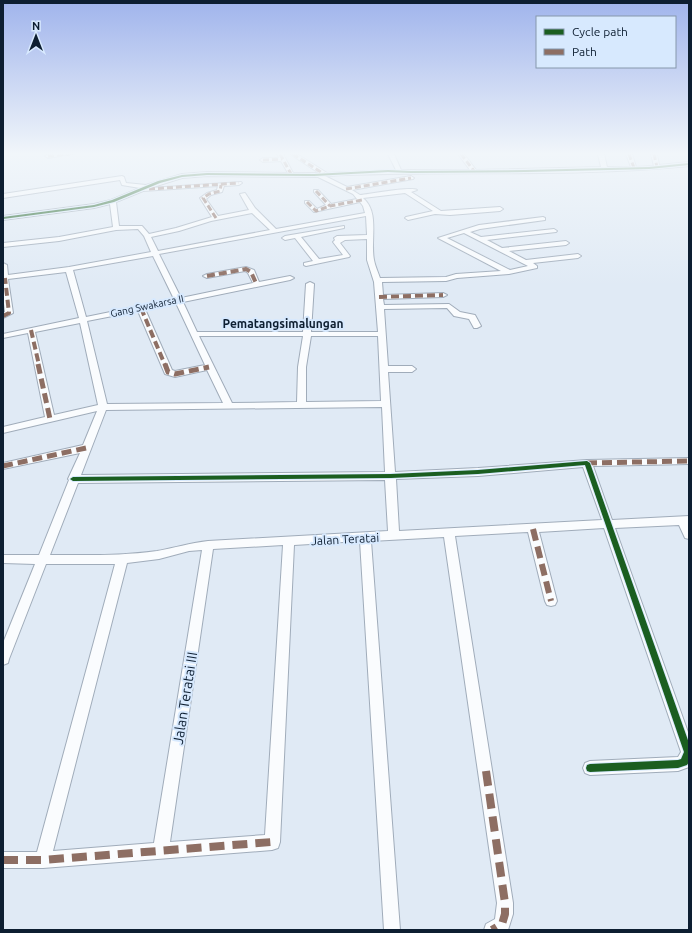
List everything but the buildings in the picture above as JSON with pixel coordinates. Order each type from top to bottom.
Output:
[{"type":"street","points":[[3,218],[74,210],[121,198]]},
{"type":"street","points":[[204,198],[205,203],[216,218]]},
{"type":"street","points":[[244,198],[246,204],[267,222],[274,231]]},
{"type":"street","points":[[322,198],[330,206]]},
{"type":"street","points":[[307,202],[316,210],[360,198],[369,214],[370,260],[377,280],[380,307],[394,536]]},
{"type":"street","points":[[416,198],[439,212]]},
{"type":"street","points":[[113,201],[116,228]]},
{"type":"street","points":[[408,218],[439,212],[450,213],[500,209]]},
{"type":"street","points":[[147,236],[177,230],[200,221],[253,211]]},
{"type":"street","points":[[4,278],[69,269],[369,214]]},
{"type":"street","points":[[509,272],[441,238],[479,227],[543,219]]},
{"type":"street","points":[[3,246],[59,239],[116,228],[140,226],[147,236],[229,406]]},
{"type":"street","points":[[285,238],[342,228]]},
{"type":"street","points":[[323,231],[332,238],[370,237]]},
{"type":"street","points":[[377,280],[446,278],[509,272],[535,267],[464,231]]},
{"type":"street","points":[[480,239],[554,231]]},
{"type":"street","points":[[297,236],[318,262]]},
{"type":"street","points":[[306,264],[347,256],[336,242],[343,238]]},
{"type":"street","points":[[501,250],[566,243]]},
{"type":"street","points":[[509,272],[526,262],[578,256]]},
{"type":"street","points":[[3,266],[5,303],[8,313],[3,316]]},
{"type":"street","points":[[3,659],[41,559],[103,407],[83,320],[69,269]]},
{"type":"street","points":[[207,276],[246,269],[251,272],[256,284]]},
{"type":"street","name":"Gang Swakarsa II","points":[[3,336],[290,278]]},
{"type":"street","points":[[301,405],[302,367],[307,334],[311,290],[310,284]]},
{"type":"street","points":[[379,297],[444,295]]},
{"type":"street","points":[[380,307],[449,306],[457,314],[472,317],[477,326]]},
{"type":"street","points":[[141,308],[168,372],[175,374],[209,366]]},
{"type":"street","points":[[31,330],[50,419]]},
{"type":"street","points":[[194,334],[381,334]]},
{"type":"street","points":[[384,369],[412,369]]},
{"type":"street","points":[[3,430],[103,407],[386,404]]},
{"type":"street","points":[[3,466],[86,448]]},
{"type":"street","points":[[73,479],[390,476],[478,472],[587,463],[689,461]]},
{"type":"street","points":[[587,463],[688,752],[684,762],[678,764],[590,768]]},
{"type":"street","points":[[686,520],[689,535]]},
{"type":"street","name":"Jalan Teratai","points":[[3,559],[122,560],[159,555],[189,547],[208,545],[290,542],[686,520]]},
{"type":"street","points":[[533,529],[551,602]]},
{"type":"street","points":[[449,533],[505,903],[505,914],[502,924],[492,930]]},
{"type":"street","points":[[366,538],[392,930]]},
{"type":"street","points":[[3,860],[43,860],[272,842],[290,542]]},
{"type":"street","name":"Jalan Teratai III","points":[[162,851],[208,545]]},
{"type":"street","points":[[43,860],[122,560]]},
{"type":"marked path","points":[[204,198],[205,203],[216,218]]},
{"type":"marked path","points":[[322,198],[330,206]]},
{"type":"marked path","points":[[307,202],[316,211],[330,206],[362,200]]},
{"type":"marked path","points":[[207,276],[246,269],[251,272],[256,283]]},
{"type":"marked path","points":[[3,316],[9,313],[5,278]]},
{"type":"marked path","points":[[379,297],[443,295]]},
{"type":"marked path","points":[[141,308],[168,372],[175,374],[209,367]]},
{"type":"marked path","points":[[31,330],[50,419]]},
{"type":"marked path","points":[[3,466],[86,448]]},
{"type":"marked path","points":[[587,463],[689,461]]},
{"type":"marked path","points":[[533,529],[551,601]]},
{"type":"marked path","points":[[486,771],[505,903],[505,914],[502,924],[492,930]]},
{"type":"marked path","points":[[3,860],[43,860],[272,842]]},
{"type":"cycle path","points":[[3,218],[94,206],[121,198]]},
{"type":"cycle path","points":[[73,479],[391,476],[478,472],[587,463],[688,752],[684,762],[678,764],[590,768]]},
{"type":"district","name":"Pematangsimalungan","points":[[283,323]]}]
